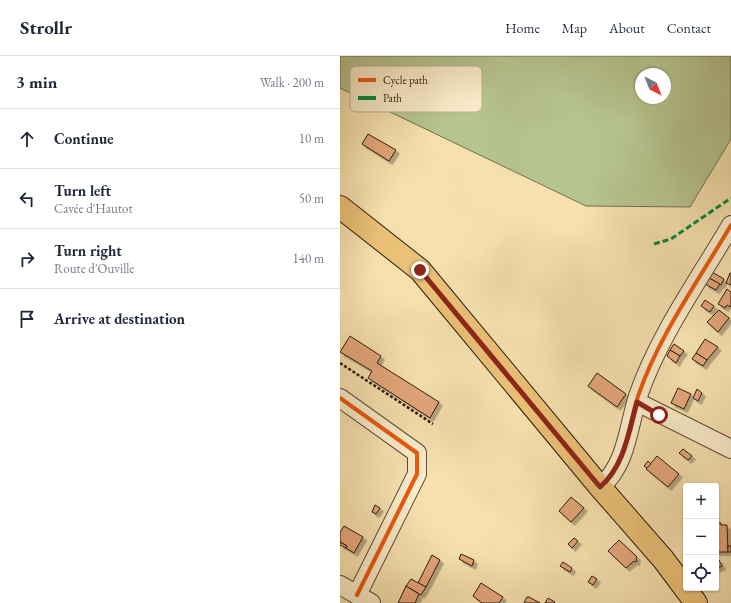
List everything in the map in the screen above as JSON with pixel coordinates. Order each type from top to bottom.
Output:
[{"type":"main road","points":[[340,207],[420,270],[600,487],[663,559],[696,603]]},
{"type":"street","points":[[600,487],[606,482],[624,452],[637,402],[660,345],[731,225]]},
{"type":"street","points":[[340,398],[417,453],[417,474],[364,599],[340,585]]},
{"type":"street","points":[[637,402],[731,449]]},
{"type":"path","points":[[340,360],[341,363],[433,424]]},
{"type":"green space","points":[[340,56],[731,56],[731,139],[690,207],[586,206],[390,112],[482,112],[482,66],[350,66],[350,93],[340,88]]},
{"type":"building","points":[[368,134],[396,150],[389,161],[362,144]]},
{"type":"building","points":[[712,272],[724,279],[721,285],[709,278]]},
{"type":"building","points":[[731,273],[731,285],[726,283]]},
{"type":"building","points":[[709,278],[720,284],[716,290],[705,284]]},
{"type":"building","points":[[727,289],[731,292],[731,307],[727,305],[725,308],[718,304]]},
{"type":"building","points":[[705,300],[714,306],[710,312],[701,306]]},
{"type":"building","points":[[719,310],[729,318],[718,332],[707,322]]},
{"type":"building","points":[[350,336],[381,356],[377,363],[439,402],[430,418],[368,378],[372,371],[340,352]]},
{"type":"building","points":[[705,339],[718,347],[707,360],[696,353]]},
{"type":"building","points":[[674,344],[684,351],[680,356],[670,350]]},
{"type":"building","points":[[670,350],[680,356],[676,363],[667,356]]},
{"type":"building","points":[[696,353],[707,360],[703,366],[692,359]]},
{"type":"building","points":[[597,373],[626,394],[617,407],[588,386]]},
{"type":"building","points":[[678,388],[691,394],[684,409],[671,403]]},
{"type":"building","points":[[697,389],[702,393],[698,401],[693,398]]},
{"type":"building","points":[[683,449],[692,456],[688,460],[679,453]]},
{"type":"building","points":[[657,456],[679,474],[668,487],[646,469]]},
{"type":"building","points":[[648,461],[651,464],[647,468],[644,466]]},
{"type":"building","points":[[571,497],[584,508],[571,522],[559,511]]},
{"type":"building","points":[[375,505],[380,508],[376,514],[372,512]]},
{"type":"building","points":[[719,523],[721,523],[721,525],[727,525],[728,552],[719,552]]},
{"type":"building","points":[[344,526],[363,537],[354,553],[340,542],[340,532]]},
{"type":"building","points":[[574,538],[578,541],[572,548],[568,544]]},
{"type":"building","points":[[619,540],[637,557],[636,562],[634,561],[626,568],[608,551]]},
{"type":"building","points":[[340,542],[347,546],[346,548],[340,545]]},
{"type":"building","points":[[728,546],[731,546],[731,552],[728,552]]},
{"type":"building","points":[[461,554],[474,560],[472,566],[459,559]]},
{"type":"building","points":[[432,555],[440,560],[426,587],[418,583]]},
{"type":"building","points":[[719,560],[722,566],[719,568]]},
{"type":"building","points":[[563,562],[572,568],[570,572],[560,566]]},
{"type":"building","points":[[592,576],[597,579],[593,585],[588,582]]},
{"type":"building","points":[[411,579],[426,587],[421,595],[406,586]]},
{"type":"building","points":[[481,583],[503,597],[499,603],[482,603],[473,596]]},
{"type":"building","points":[[406,586],[419,594],[415,603],[398,603]]},
{"type":"building","points":[[527,597],[529,597],[540,603],[524,603]]},
{"type":"building","points":[[548,598],[555,602],[545,603]]},
{"type":"marked path","points":[[654,244],[671,239],[731,198]]},
{"type":"cycle path","points":[[600,487],[609,478],[621,457],[638,396],[657,351],[680,308],[731,225]]},
{"type":"cycle path","points":[[340,398],[417,453],[417,474],[357,595]]},
{"type":"route","points":[[420,270],[600,487],[606,482],[624,452],[637,402],[659,415]]}]
